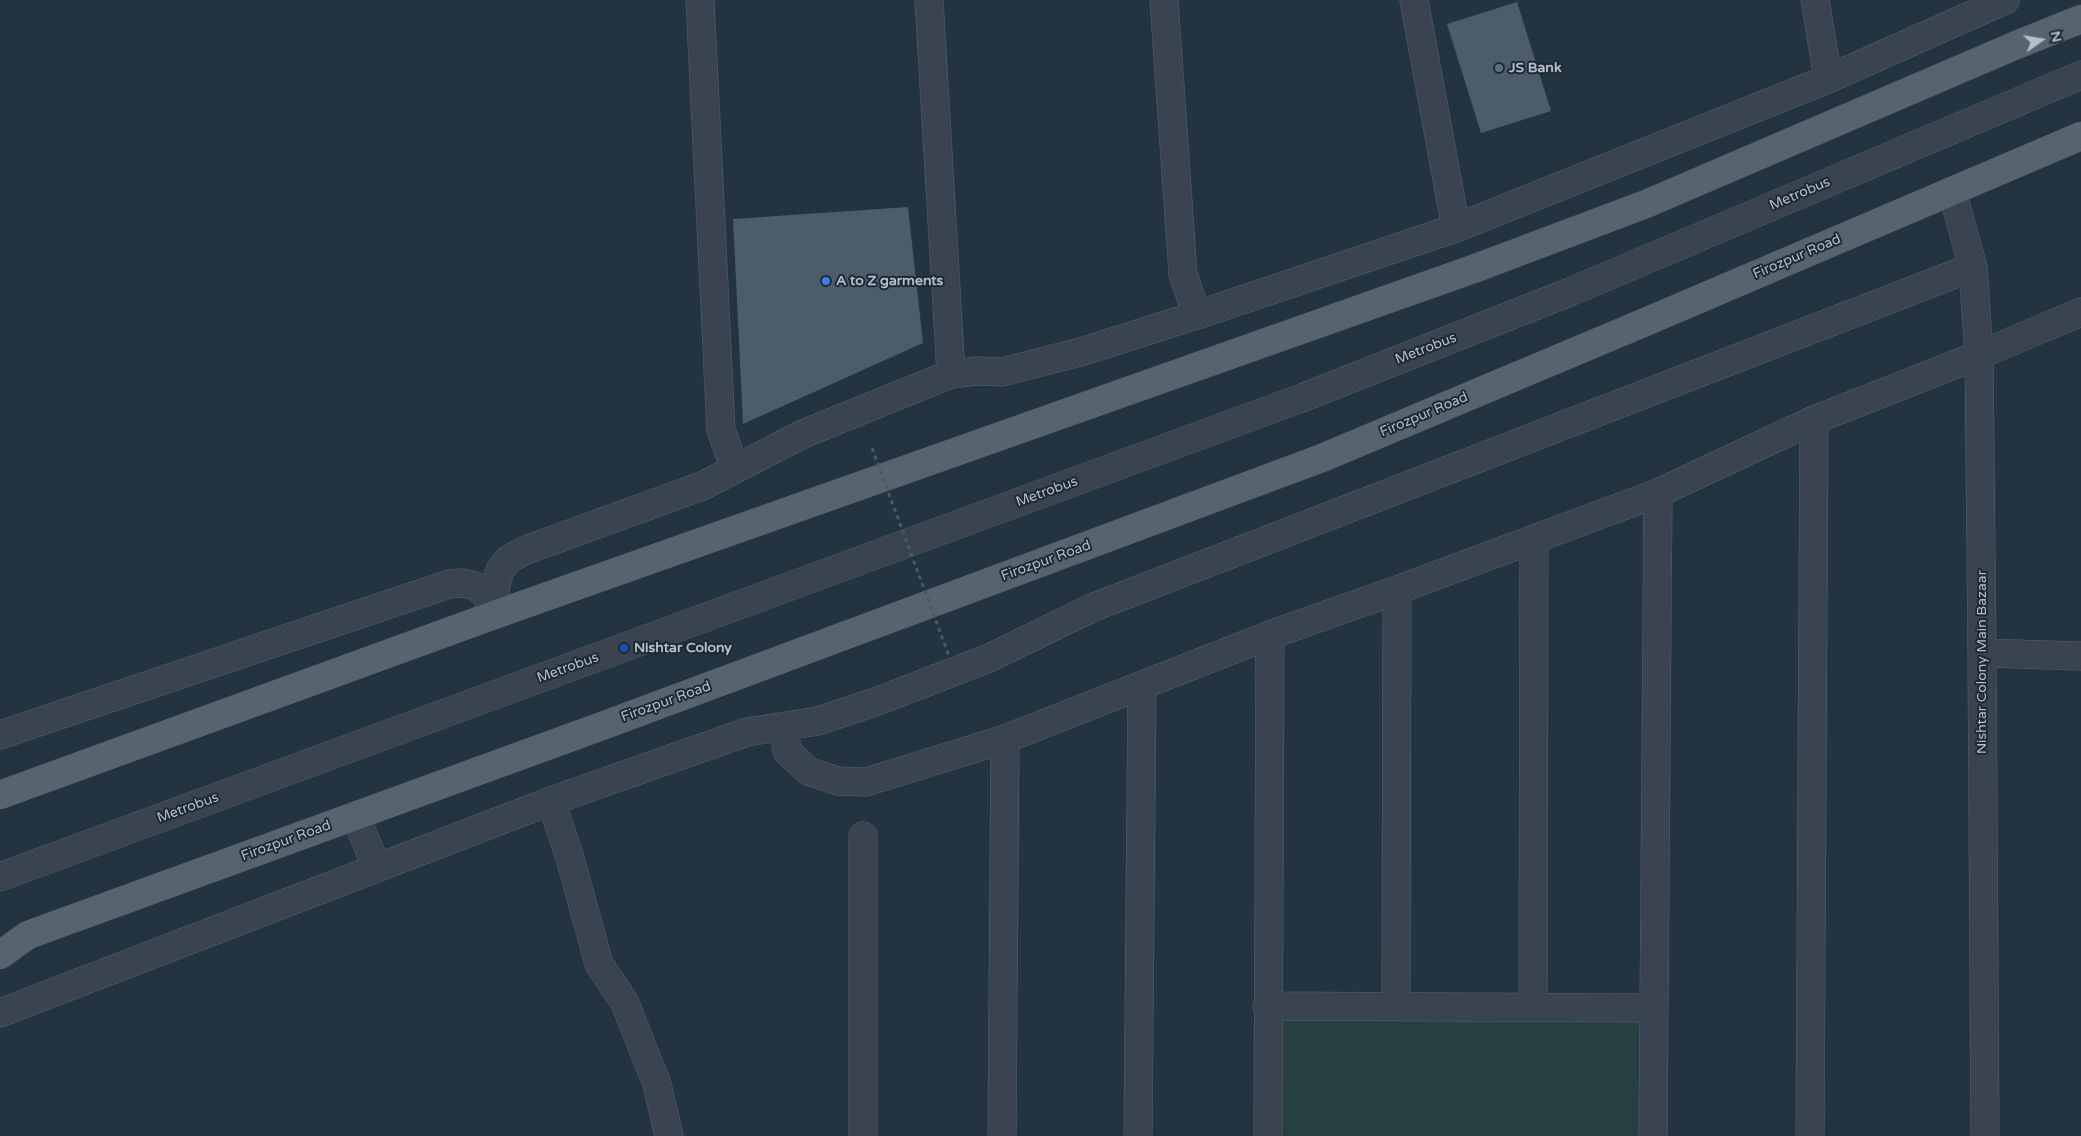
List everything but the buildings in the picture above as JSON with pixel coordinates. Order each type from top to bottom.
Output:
[{"type":"main road","points":[[0,795],[497,614],[1485,265],[1646,204],[2081,19]]},
{"type":"main road","name":"Firozpur Road","points":[[0,955],[28,935],[602,726],[1322,458],[2081,136]]},
{"type":"main road","points":[[0,944],[28,935]]},
{"type":"street","points":[[700,0],[721,430],[735,469]]},
{"type":"street","points":[[929,0],[951,374]]},
{"type":"street","points":[[1164,0],[1183,274],[1197,315]]},
{"type":"street","points":[[1414,0],[1456,228]]},
{"type":"street","points":[[1815,0],[1828,79]]},
{"type":"street","points":[[497,614],[495,588],[500,570],[509,559],[526,550],[673,498],[803,434],[951,374],[977,371],[1002,372],[1032,365],[1197,315],[1456,228],[1828,79],[2005,0]]},
{"type":"street","name":"Metrobus","points":[[0,877],[1299,399],[1570,292],[2081,75]]},
{"type":"street","name":"Nishtar Colony Main Bazaar","points":[[1952,191],[1972,267],[1979,355],[1985,1136]]},
{"type":"street","points":[[0,1013],[551,801],[747,732],[818,721],[936,680],[989,658],[1094,608],[1972,267]]},
{"type":"street","points":[[784,727],[788,751],[808,771],[838,781],[866,782],[1005,739],[1270,635],[1658,493],[1814,420],[1979,355],[2081,312]]},
{"type":"street","points":[[1810,1136],[1814,420]]},
{"type":"street","points":[[1653,1136],[1658,493]]},
{"type":"street","points":[[1533,1007],[1534,539]]},
{"type":"street","points":[[0,736],[449,584],[463,582],[475,586],[485,594],[497,614]]},
{"type":"street","points":[[1396,590],[1396,1006]]},
{"type":"street","points":[[1268,1136],[1267,1006],[1270,635]]},
{"type":"street","points":[[1982,653],[2081,656]]},
{"type":"street","points":[[1138,1136],[1142,686]]},
{"type":"street","points":[[1002,1136],[1005,739]]},
{"type":"street","points":[[551,801],[570,858],[599,964],[625,1003],[657,1084],[669,1136]]},
{"type":"street","points":[[355,816],[377,868]]},
{"type":"street","points":[[863,836],[863,1136]]},
{"type":"street","points":[[1267,1006],[1654,1008]]},
{"type":"path","points":[[872,448],[949,656]]},
{"type":"green space","points":[[1267,1006],[1654,1008],[1653,1136],[1268,1136]]},
{"type":"place","name":"JS Bank","points":[[1499,68]]},
{"type":"place","name":"A to Z garments","points":[[826,281]]},
{"type":"place","name":"Nishtar Colony","points":[[624,648]]}]
